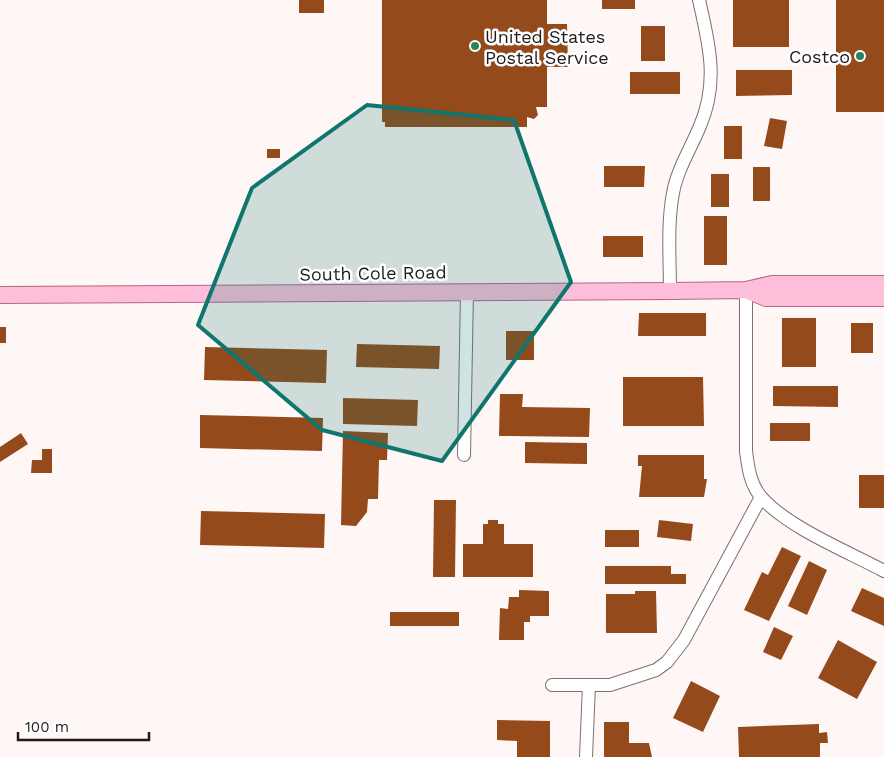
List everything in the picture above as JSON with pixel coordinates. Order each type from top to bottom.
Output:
[{"type":"main road","name":"South Cole Road","points":[[0,295],[670,291],[746,290],[772,284],[884,284]]},
{"type":"main road","name":"South Cole Road","points":[[746,290],[766,298],[884,298]]},
{"type":"street","points":[[670,291],[669,217],[673,191],[701,124],[709,95],[712,71],[699,0]]},
{"type":"street","points":[[746,290],[746,451],[750,476],[761,497],[785,518],[884,570]]},
{"type":"street","points":[[464,455],[466,291]]},
{"type":"street","points":[[552,685],[610,685],[656,670],[667,662],[684,640],[761,497]]},
{"type":"street","points":[[586,757],[589,685]]},
{"type":"highlighted area","points":[[367,105],[514,120],[571,282],[442,461],[322,430],[198,325],[252,188]]},
{"type":"building","points":[[299,0],[324,0],[324,13],[299,13]]},
{"type":"building","name":"United States Postal Service","points":[[382,0],[547,0],[547,24],[567,24],[568,67],[547,67],[547,107],[536,107],[538,115],[534,119],[527,117],[527,127],[385,127],[385,122],[382,122]]},
{"type":"building","points":[[602,0],[635,0],[635,9],[602,9]]},
{"type":"building","points":[[733,0],[789,0],[789,47],[733,47]]},
{"type":"building","name":"Costco","points":[[836,0],[884,0],[884,112],[836,112]]},
{"type":"building","points":[[641,26],[665,26],[665,61],[641,61]]},
{"type":"building","points":[[736,70],[792,70],[792,95],[736,96]]},
{"type":"building","points":[[630,72],[680,72],[680,94],[630,94]]},
{"type":"building","points":[[770,118],[787,121],[782,149],[764,146]]},
{"type":"building","points":[[724,126],[742,126],[742,159],[724,159]]},
{"type":"building","points":[[267,149],[280,149],[280,158],[267,158]]},
{"type":"building","points":[[604,166],[645,166],[644,187],[604,187]]},
{"type":"building","points":[[753,167],[770,167],[770,201],[753,201]]},
{"type":"building","points":[[711,174],[729,174],[729,207],[711,207]]},
{"type":"building","points":[[704,216],[727,216],[727,265],[704,265]]},
{"type":"building","points":[[603,236],[643,236],[643,257],[603,257]]},
{"type":"building","points":[[639,313],[706,313],[706,336],[638,336]]},
{"type":"building","points":[[782,318],[816,318],[816,367],[782,367]]},
{"type":"building","points":[[851,323],[873,323],[873,353],[851,353]]},
{"type":"building","points":[[0,327],[6,327],[6,343],[0,343]]},
{"type":"building","points":[[506,331],[534,331],[534,360],[506,360]]},
{"type":"building","points":[[357,344],[440,346],[439,369],[356,367]]},
{"type":"building","points":[[205,347],[327,350],[326,383],[204,380]]},
{"type":"building","points":[[623,377],[703,377],[704,426],[623,426]]},
{"type":"building","points":[[773,386],[838,386],[838,407],[773,406]]},
{"type":"building","points":[[500,394],[523,394],[522,407],[590,408],[589,437],[499,436]]},
{"type":"building","points":[[343,398],[418,400],[417,426],[343,424]]},
{"type":"building","points":[[200,415],[323,418],[322,451],[200,448]]},
{"type":"building","points":[[770,423],[810,423],[810,441],[770,441]]},
{"type":"building","points":[[343,431],[388,433],[387,460],[379,460],[378,499],[368,499],[367,512],[356,526],[341,525]]},
{"type":"building","points":[[21,433],[28,444],[0,462],[0,447]]},
{"type":"building","points":[[525,442],[587,443],[587,464],[525,463]]},
{"type":"building","points":[[42,449],[52,449],[52,473],[31,473],[32,460],[42,460]]},
{"type":"building","points":[[638,455],[704,455],[704,479],[707,479],[704,497],[639,497],[642,466],[638,466]]},
{"type":"building","points":[[859,475],[884,475],[884,508],[859,508]]},
{"type":"building","points":[[434,500],[456,500],[455,577],[433,577]]},
{"type":"building","points":[[201,511],[325,514],[324,548],[200,545]]},
{"type":"building","points":[[488,520],[498,520],[498,524],[504,524],[504,544],[533,544],[533,577],[463,577],[463,544],[483,544],[483,524],[488,524]]},
{"type":"building","points":[[659,520],[693,524],[691,541],[657,537]]},
{"type":"building","points":[[605,530],[639,530],[639,547],[605,547]]},
{"type":"building","points":[[782,547],[801,556],[769,621],[744,610],[762,572],[768,575]]},
{"type":"building","points":[[809,561],[827,570],[807,615],[788,606]]},
{"type":"building","points":[[605,566],[671,566],[671,574],[686,574],[686,584],[605,584]]},
{"type":"building","points":[[862,588],[884,598],[884,626],[851,611]]},
{"type":"building","points":[[519,590],[549,591],[549,616],[530,616],[530,622],[524,622],[524,640],[499,640],[500,608],[508,609],[509,597],[519,597]]},
{"type":"building","points":[[635,591],[656,591],[657,633],[606,633],[606,594],[635,594]]},
{"type":"building","points":[[390,612],[459,612],[459,626],[390,626]]},
{"type":"building","points":[[774,627],[793,636],[781,660],[763,652]]},
{"type":"building","points":[[838,640],[877,662],[857,699],[818,678]]},
{"type":"building","points":[[691,681],[720,696],[703,732],[673,718]]},
{"type":"building","points":[[497,720],[550,721],[550,757],[517,757],[517,741],[497,740]]},
{"type":"building","points":[[604,722],[629,722],[629,743],[649,743],[652,757],[604,757]]},
{"type":"building","points":[[819,724],[819,733],[827,732],[828,743],[820,743],[820,757],[739,757],[738,727]]},
{"type":"place","name":"United States Postal Service","points":[[475,46]]},
{"type":"place","name":"Costco","points":[[860,56]]}]
